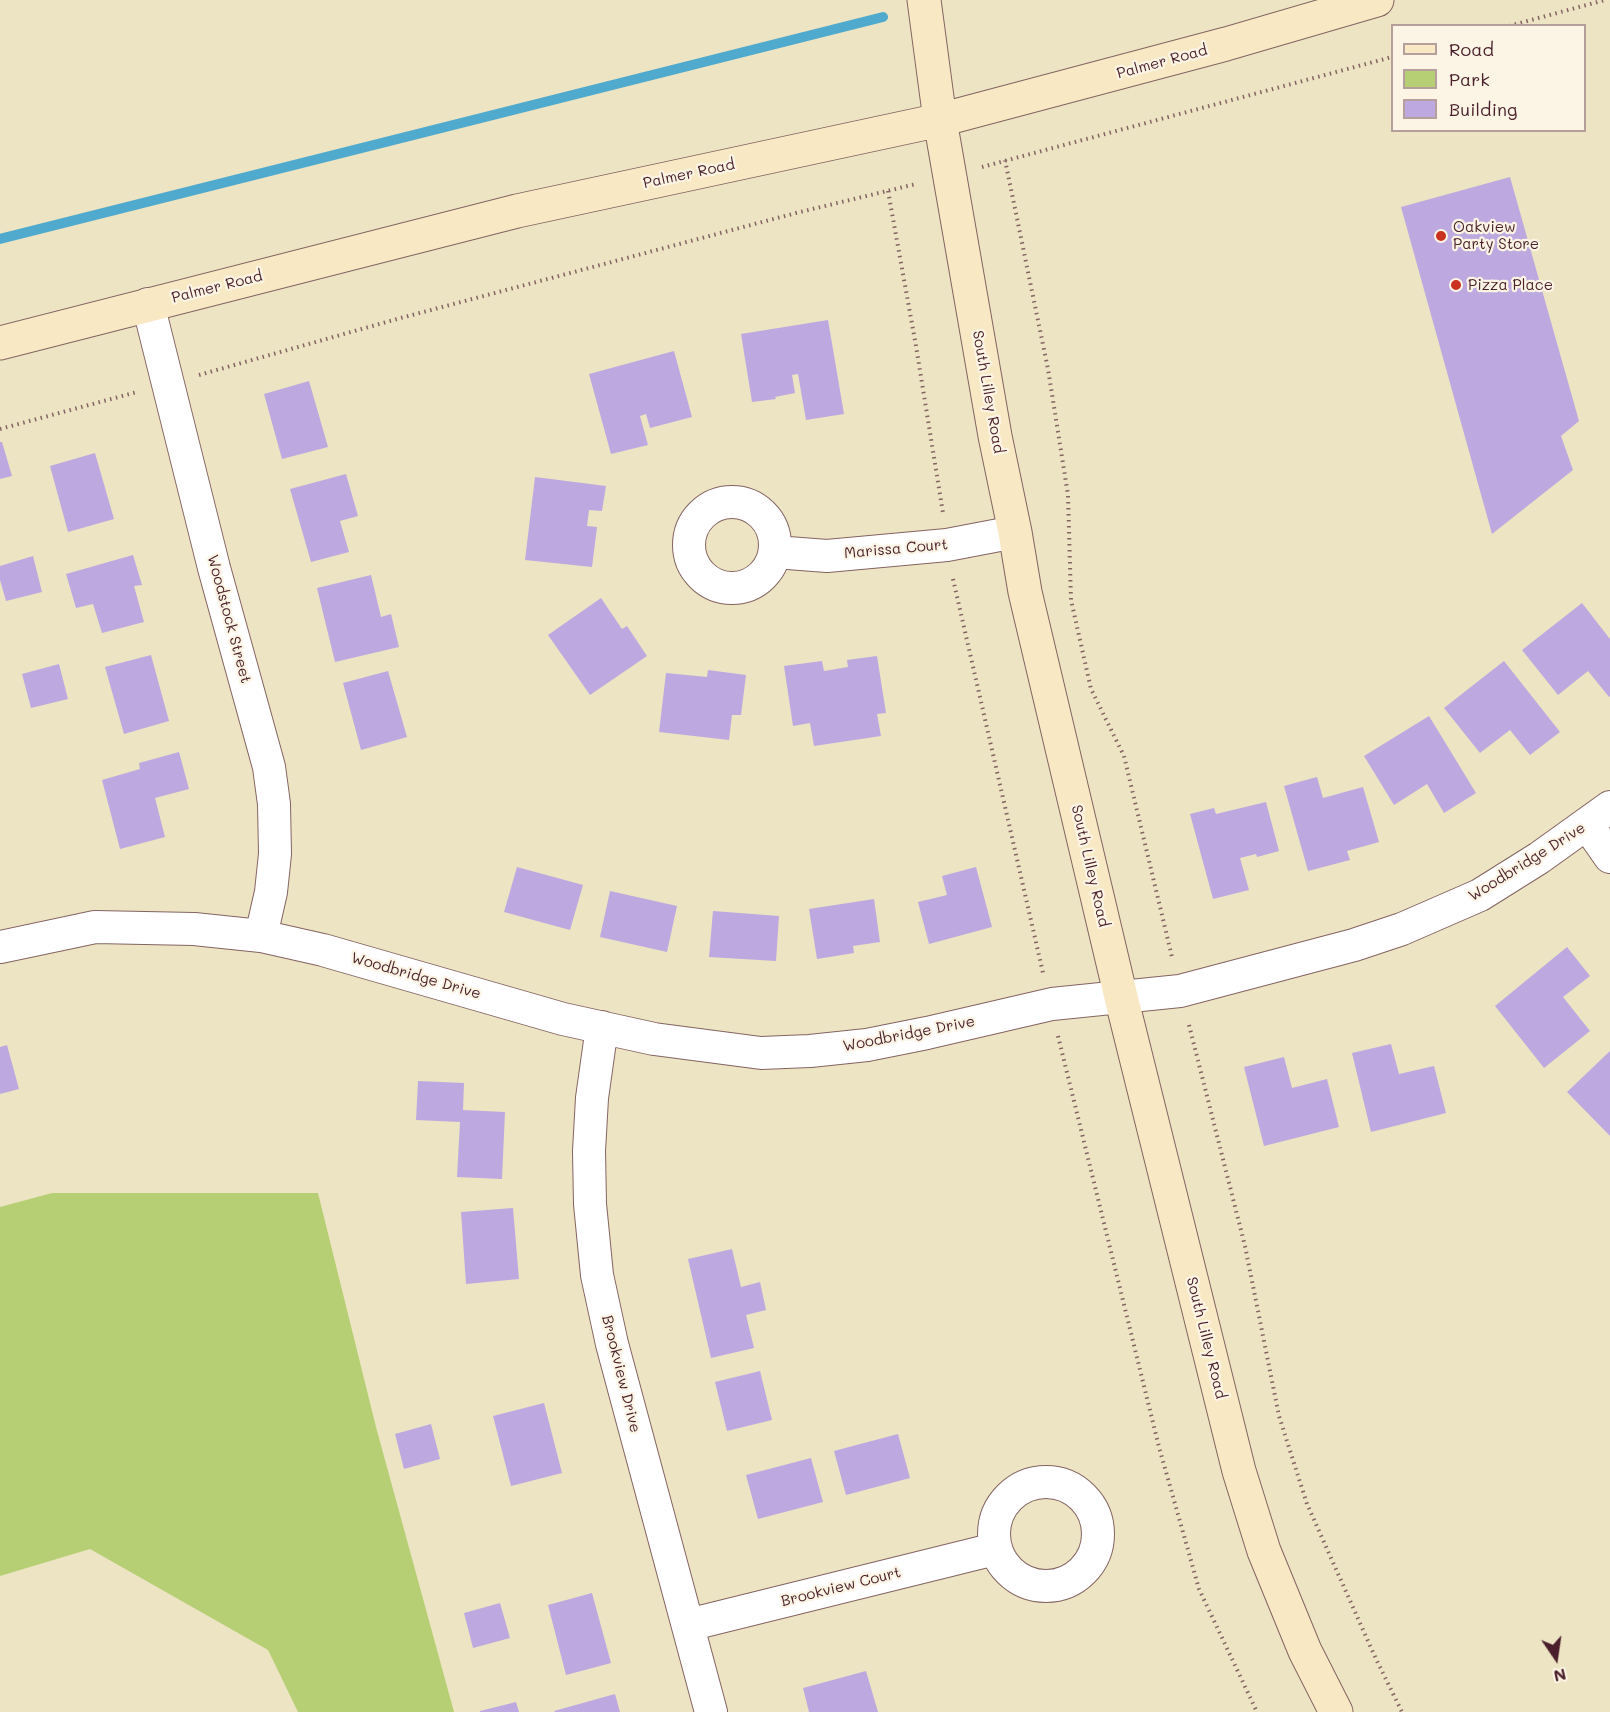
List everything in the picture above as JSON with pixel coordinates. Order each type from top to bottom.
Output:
[{"type":"street","name":"South Lilley Road","points":[[924,0],[949,175],[1025,592],[1121,996],[1239,1471],[1264,1551],[1305,1651],[1336,1712]]},
{"type":"street","name":"Palmer Road","points":[[0,343],[518,211],[940,120],[1216,47],[1377,0]]},
{"type":"street","name":"Woodstock Street","points":[[148,304],[214,568],[269,767],[274,804],[275,854],[271,892],[261,936]]},
{"type":"street","name":"Marissa Court","points":[[775,552],[827,556],[947,545],[1015,532]]},
{"type":"street","name":"Woodbridge Drive","points":[[0,947],[95,927],[194,929],[261,936],[323,950],[564,1019],[654,1039],[761,1053],[810,1051],[877,1043],[1052,1004],[1180,991],[1354,945],[1402,929],[1480,895],[1539,858],[1599,816]]},
{"type":"street","points":[[1599,816],[1610,857]]},
{"type":"street","name":"Brookview Drive","points":[[602,1027],[592,1098],[589,1151],[590,1204],[597,1275],[612,1344],[711,1712]]},
{"type":"street","name":"Brookview Court","points":[[688,1625],[995,1549]]},
{"type":"path","points":[[1516,24],[1605,0]]},
{"type":"path","points":[[0,429],[420,312],[1391,57]]},
{"type":"path","points":[[1005,160],[1048,369],[1068,495],[1071,600],[1091,689],[1124,756],[1174,962]]},
{"type":"path","points":[[888,191],[944,521]]},
{"type":"path","points":[[952,575],[1045,981]]},
{"type":"path","points":[[1187,1018],[1245,1246],[1286,1438],[1307,1504],[1402,1712]]},
{"type":"path","points":[[1055,1026],[1159,1447],[1199,1589],[1257,1712]]},
{"type":"green space","points":[[52,1193],[318,1193],[376,1427],[454,1712],[298,1712],[268,1650],[90,1549],[0,1576],[0,1207]]},
{"type":"building","points":[[1510,177],[1579,421],[1561,436],[1573,470],[1492,534],[1401,207]]},
{"type":"building","points":[[828,320],[844,414],[806,420],[798,374],[792,375],[795,393],[775,397],[776,399],[752,402],[741,334]]},
{"type":"building","points":[[674,351],[692,417],[650,428],[646,414],[640,416],[648,445],[611,454],[589,374]]},
{"type":"building","points":[[309,381],[328,447],[282,459],[264,394]]},
{"type":"building","points":[[0,442],[2,442],[12,476],[0,479]]},
{"type":"building","points":[[95,453],[114,519],[68,532],[50,466]]},
{"type":"building","points":[[346,474],[358,516],[340,521],[349,552],[311,562],[290,489]]},
{"type":"building","points":[[535,477],[606,486],[602,511],[589,510],[587,526],[597,527],[592,567],[525,560]]},
{"type":"building","points":[[133,555],[142,585],[134,586],[144,622],[102,633],[93,604],[76,608],[66,574]]},
{"type":"building","points":[[33,556],[42,592],[6,601],[0,580],[0,566]]},
{"type":"building","points":[[371,575],[381,617],[391,614],[399,647],[335,662],[317,588]]},
{"type":"building","points":[[601,598],[622,629],[627,626],[647,656],[590,695],[548,635]]},
{"type":"building","points":[[1582,603],[1610,639],[1609,697],[1588,671],[1558,695],[1522,650]]},
{"type":"building","points":[[151,655],[169,721],[124,734],[105,667]]},
{"type":"building","points":[[877,656],[886,713],[877,714],[881,736],[814,746],[810,723],[793,726],[784,666],[822,661],[824,671],[848,667],[847,660]]},
{"type":"building","points":[[1504,661],[1560,732],[1530,755],[1510,730],[1480,753],[1444,708]]},
{"type":"building","points":[[59,664],[68,699],[31,708],[22,674]]},
{"type":"building","points":[[708,670],[746,675],[741,715],[732,715],[729,740],[659,732],[666,673],[707,677]]},
{"type":"building","points":[[388,671],[407,737],[361,750],[343,683]]},
{"type":"building","points":[[1429,716],[1476,793],[1444,813],[1427,784],[1394,805],[1364,756]]},
{"type":"building","points":[[179,752],[189,789],[155,798],[165,837],[120,849],[102,780],[140,769],[139,763]]},
{"type":"building","points":[[1317,777],[1323,798],[1363,787],[1379,842],[1347,851],[1350,860],[1308,871],[1284,786]]},
{"type":"building","points":[[1266,802],[1279,851],[1257,857],[1256,854],[1240,858],[1249,890],[1213,899],[1190,814],[1214,808],[1216,814]]},
{"type":"building","points":[[517,867],[583,885],[570,930],[504,912]]},
{"type":"building","points":[[976,867],[992,927],[929,944],[918,902],[947,895],[942,876]]},
{"type":"building","points":[[610,891],[677,906],[667,952],[600,937]]},
{"type":"building","points":[[874,899],[880,942],[853,946],[854,953],[817,959],[809,909]]},
{"type":"building","points":[[713,911],[779,916],[776,961],[709,957]]},
{"type":"building","points":[[1567,947],[1590,976],[1563,997],[1590,1031],[1544,1068],[1495,1006]]},
{"type":"building","points":[[1391,1044],[1399,1074],[1434,1066],[1446,1113],[1371,1132],[1352,1053]]},
{"type":"building","points":[[7,1045],[19,1089],[0,1094],[0,1047]]},
{"type":"building","points":[[1610,1051],[1610,1136],[1567,1092]]},
{"type":"building","points":[[1284,1057],[1292,1088],[1327,1079],[1339,1127],[1264,1146],[1244,1067]]},
{"type":"building","points":[[418,1081],[464,1083],[463,1110],[505,1112],[502,1179],[457,1177],[460,1122],[416,1120]]},
{"type":"building","points":[[513,1208],[519,1279],[466,1284],[461,1212]]},
{"type":"building","points":[[732,1249],[741,1287],[760,1282],[766,1310],[746,1315],[754,1348],[711,1358],[688,1259]]},
{"type":"building","points":[[760,1371],[772,1420],[727,1431],[715,1382]]},
{"type":"building","points":[[544,1403],[562,1473],[511,1486],[493,1416]]},
{"type":"building","points":[[431,1424],[440,1459],[404,1469],[395,1434]]},
{"type":"building","points":[[898,1434],[910,1478],[846,1495],[834,1451]]},
{"type":"building","points":[[811,1458],[823,1502],[758,1519],[746,1475]]},
{"type":"building","points":[[592,1593],[611,1663],[566,1675],[548,1605]]},
{"type":"building","points":[[500,1603],[510,1638],[473,1648],[464,1613]]},
{"type":"building","points":[[866,1671],[878,1712],[809,1712],[803,1688]]},
{"type":"building","points":[[615,1694],[620,1712],[554,1711]]},
{"type":"building","points":[[516,1702],[519,1712],[480,1712],[480,1711]]},
{"type":"waterway","points":[[0,239],[883,17]]},
{"type":"place","name":"Oakview Party Store","points":[[1441,236]]},
{"type":"place","name":"Pizza Place","points":[[1456,285]]}]
